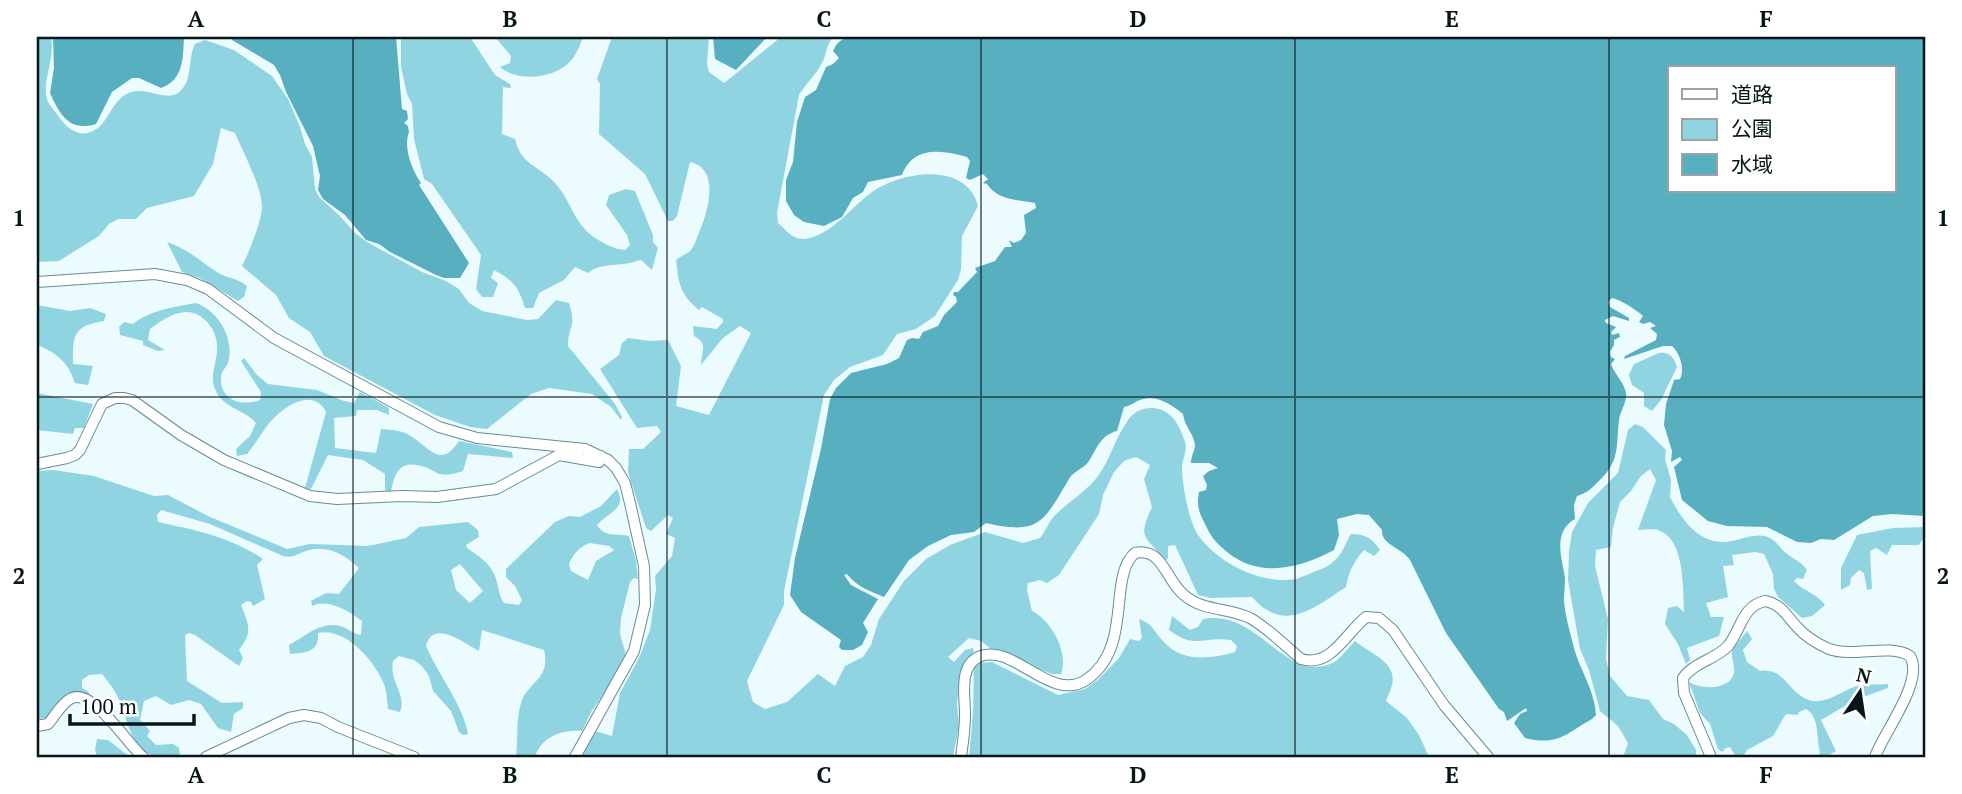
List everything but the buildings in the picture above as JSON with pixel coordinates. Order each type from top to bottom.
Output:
[{"type":"street","points":[[37,282],[155,274],[187,280],[208,289],[274,338],[439,427],[477,438],[585,449],[601,456],[616,468],[628,493],[644,566],[645,605],[634,651],[575,757]]},
{"type":"street","points":[[37,464],[75,455],[102,404],[115,398],[132,400],[181,435],[224,460],[303,494],[337,499],[438,497],[496,489],[552,457],[568,455],[599,462],[601,456]]},
{"type":"street","points":[[961,757],[965,717],[964,682],[971,663],[978,657],[987,655],[1014,662],[1056,684],[1066,686],[1087,680],[1098,669],[1112,646],[1125,565],[1135,553],[1144,551],[1157,558],[1173,584],[1192,601],[1206,608],[1251,618],[1301,659],[1310,661],[1324,658],[1366,617],[1379,618],[1393,630],[1444,705],[1488,757]]},
{"type":"street","points":[[1711,757],[1684,693],[1683,678],[1695,667],[1722,651],[1750,608],[1765,601],[1780,607],[1800,631],[1829,649],[1857,653],[1896,651],[1910,656],[1913,671],[1903,705],[1875,757]]},
{"type":"street","points":[[37,726],[48,724],[73,696],[82,698],[96,705],[143,757]]},
{"type":"street","points":[[206,757],[289,718],[304,715],[321,718],[414,757]]},
{"type":"green space","points":[[37,37],[51,37],[47,100],[68,127],[83,133],[89,133],[99,127],[118,101],[130,93],[145,91],[166,96],[178,93],[186,83],[195,44],[205,40],[234,50],[272,76],[288,99],[312,157],[315,189],[319,197],[367,242],[422,272],[446,281],[459,289],[469,303],[482,311],[527,320],[538,319],[556,300],[569,303],[572,322],[568,346],[615,404],[621,420],[611,407],[592,394],[549,388],[531,394],[487,429],[470,427],[435,415],[324,356],[310,332],[289,318],[276,295],[242,266],[260,220],[261,199],[256,180],[235,133],[221,128],[213,164],[194,196],[147,208],[136,219],[118,219],[109,224],[99,236],[59,261],[37,262]]},
{"type":"green space","points":[[401,37],[470,37],[495,75],[510,84],[511,88],[503,87],[502,134],[515,139],[526,160],[554,182],[591,235],[618,249],[625,250],[630,245],[627,235],[606,205],[609,195],[626,189],[635,191],[653,235],[653,242],[658,248],[652,270],[641,260],[601,267],[588,273],[575,267],[564,280],[539,293],[533,308],[525,308],[514,285],[494,270],[491,278],[498,283],[493,297],[482,297],[476,289],[481,255],[432,184],[424,179],[414,139],[412,104],[401,67]]},
{"type":"green space","points":[[495,37],[583,37],[574,57],[565,66],[550,74],[532,77],[515,75],[500,67],[510,63],[511,56]]},
{"type":"green space","points":[[612,37],[709,37],[709,72],[724,83],[781,37],[833,37],[820,67],[799,95],[777,213],[778,223],[797,238],[805,239],[823,233],[879,188],[911,176],[928,174],[960,181],[971,191],[978,206],[962,236],[958,280],[935,316],[916,329],[897,334],[883,355],[850,367],[834,380],[824,395],[784,591],[784,605],[747,681],[753,702],[765,709],[787,702],[818,674],[835,686],[845,666],[863,657],[871,645],[879,619],[904,581],[926,559],[950,545],[985,532],[1023,543],[1040,538],[1055,515],[1098,476],[1130,418],[1138,411],[1150,408],[1157,408],[1169,414],[1180,429],[1186,445],[1182,468],[1183,483],[1192,521],[1198,535],[1217,555],[1229,563],[1269,579],[1296,579],[1332,563],[1351,534],[1368,538],[1380,550],[1374,556],[1364,550],[1352,567],[1346,587],[1299,614],[1276,614],[1252,597],[1211,598],[1198,595],[1175,545],[1168,546],[1168,558],[1165,561],[1144,533],[1152,507],[1144,479],[1150,465],[1136,457],[1124,461],[1114,472],[1103,495],[1099,514],[1059,575],[1047,583],[1040,580],[1028,583],[1032,611],[1046,622],[1061,647],[1061,674],[1052,674],[995,652],[981,641],[969,638],[948,657],[954,662],[965,650],[973,648],[974,651],[961,671],[957,704],[959,726],[953,757],[582,757],[595,731],[612,736],[620,693],[639,658],[650,630],[656,589],[655,576],[672,556],[675,538],[666,534],[673,518],[668,515],[651,531],[646,528],[628,472],[629,449],[643,449],[661,432],[657,426],[637,428],[600,369],[619,355],[622,343],[628,338],[668,340],[681,366],[676,406],[709,415],[751,333],[740,326],[723,338],[701,365],[703,345],[694,336],[693,326],[717,329],[723,319],[702,307],[699,310],[687,298],[679,282],[676,260],[690,251],[695,243],[708,205],[709,183],[700,166],[690,162],[677,216],[673,221],[668,221],[645,174],[599,134],[600,84],[597,79]]},
{"type":"green space","points":[[167,242],[187,251],[221,274],[243,283],[247,286],[244,297],[238,301],[200,278],[182,272]]},
{"type":"green space","points":[[196,303],[217,318],[226,333],[230,350],[229,359],[221,375],[222,386],[224,392],[233,400],[246,403],[260,400],[261,392],[241,361],[244,358],[268,384],[317,390],[354,403],[360,392],[389,408],[389,415],[377,410],[357,410],[356,416],[334,418],[335,448],[376,453],[381,429],[406,433],[440,455],[452,450],[459,441],[512,452],[513,458],[468,454],[463,471],[443,475],[410,464],[397,472],[391,492],[385,490],[385,474],[363,460],[328,455],[311,489],[305,488],[326,412],[313,400],[296,402],[288,407],[267,426],[247,454],[237,456],[236,449],[250,436],[256,423],[223,401],[215,389],[213,378],[217,343],[207,322],[200,316],[186,312],[178,313],[157,324],[150,329],[148,340],[165,350],[158,351],[143,345],[143,341],[120,335],[119,327],[124,322],[133,324],[155,312]]},
{"type":"green space","points":[[37,305],[70,311],[90,308],[106,314],[104,321],[80,329],[74,339],[73,364],[93,366],[88,385],[75,383],[61,359],[37,345]]},
{"type":"green space","points":[[1659,353],[1671,356],[1677,367],[1661,400],[1652,411],[1644,406],[1644,393],[1632,385],[1629,375],[1634,364]]},
{"type":"green space","points":[[37,393],[93,404],[84,428],[75,428],[73,434],[37,430]]},
{"type":"green space","points":[[1635,424],[1643,427],[1666,450],[1665,459],[1671,480],[1670,497],[1694,531],[1721,542],[1756,536],[1770,538],[1807,570],[1803,579],[1797,578],[1794,581],[1825,605],[1812,616],[1802,618],[1778,597],[1774,589],[1773,574],[1764,554],[1755,552],[1732,555],[1734,565],[1723,566],[1728,597],[1706,603],[1711,617],[1724,617],[1719,636],[1687,648],[1690,660],[1686,664],[1678,644],[1665,624],[1668,608],[1677,606],[1684,612],[1681,567],[1674,544],[1668,536],[1652,529],[1638,530],[1656,480],[1650,469],[1641,476],[1620,502],[1611,547],[1596,550],[1595,566],[1608,619],[1606,659],[1610,676],[1627,696],[1649,700],[1663,719],[1687,735],[1696,750],[1696,757],[1623,757],[1628,743],[1618,726],[1600,711],[1589,670],[1580,649],[1568,580],[1572,532],[1588,503],[1618,473],[1628,430]]},
{"type":"green space","points":[[53,470],[94,476],[154,496],[168,495],[210,517],[287,549],[310,544],[368,546],[406,538],[419,527],[468,522],[478,530],[479,537],[466,545],[467,548],[490,567],[504,603],[519,605],[522,600],[515,586],[506,577],[506,569],[555,522],[569,516],[580,517],[601,506],[617,489],[620,496],[618,506],[597,525],[604,532],[629,536],[636,561],[638,579],[634,578],[630,582],[621,618],[620,634],[626,655],[620,671],[591,712],[582,731],[567,731],[547,739],[535,757],[516,757],[519,709],[524,696],[542,674],[544,650],[482,630],[479,651],[450,635],[435,634],[426,646],[456,701],[468,734],[459,732],[451,711],[433,691],[429,676],[422,666],[414,660],[399,656],[393,661],[393,675],[402,706],[400,712],[388,709],[386,690],[375,667],[359,648],[339,635],[318,633],[314,648],[290,654],[289,645],[326,626],[340,626],[361,635],[362,621],[357,617],[332,605],[312,606],[311,601],[326,593],[339,594],[359,568],[354,563],[336,552],[323,549],[309,550],[290,557],[283,556],[210,524],[161,510],[157,515],[158,522],[225,540],[263,559],[257,565],[265,599],[253,606],[247,601],[241,605],[248,633],[239,650],[243,658],[239,666],[195,635],[185,635],[187,681],[222,703],[243,702],[243,708],[234,714],[231,732],[218,728],[201,704],[189,700],[171,705],[156,696],[144,701],[140,720],[150,731],[147,736],[156,745],[173,744],[179,748],[180,755],[153,756],[145,752],[133,738],[118,698],[102,674],[89,675],[82,680],[82,688],[89,692],[88,696],[70,693],[46,718],[37,719],[37,471]],"holes":[[[590,543],[609,546],[614,550],[596,561],[588,580],[571,571],[569,564],[577,551]],[[460,564],[483,591],[470,603],[456,590],[451,570]]]},
{"type":"green space","points":[[1925,527],[1925,541],[1922,540],[1919,545],[1892,545],[1887,555],[1876,548],[1870,551],[1872,589],[1867,590],[1864,573],[1859,570],[1851,578],[1850,585],[1841,590],[1841,568],[1857,535],[1893,528]]},
{"type":"green space","points":[[1172,616],[1190,630],[1198,627],[1203,619],[1230,620],[1254,632],[1299,664],[1313,667],[1339,659],[1355,641],[1381,659],[1391,670],[1392,685],[1386,701],[1407,718],[1429,757],[969,757],[974,668],[980,663],[992,662],[1058,695],[1085,689],[1119,658],[1130,639],[1139,641],[1142,638],[1139,619],[1150,625],[1163,641],[1179,653],[1206,657],[1235,652],[1237,646],[1231,640],[1193,641],[1178,636],[1169,630]]},
{"type":"green space","points":[[1747,631],[1752,639],[1743,650],[1747,662],[1760,671],[1775,673],[1809,700],[1829,699],[1861,685],[1888,684],[1888,688],[1855,700],[1821,720],[1836,751],[1826,757],[1818,757],[1820,752],[1816,722],[1806,709],[1798,715],[1786,714],[1773,736],[1747,750],[1743,757],[1736,757],[1730,747],[1722,752],[1718,749],[1710,724],[1700,713],[1689,682],[1708,687],[1727,683],[1734,673],[1732,650]]},
{"type":"green space","points":[[97,739],[108,740],[130,757],[97,757]]},
{"type":"water","points":[[53,37],[184,37],[181,67],[174,79],[161,88],[139,78],[132,78],[112,92],[96,124],[79,126],[72,124],[62,115],[50,93],[54,68]]},
{"type":"water","points":[[232,37],[396,37],[402,109],[407,111],[408,119],[404,123],[409,132],[409,159],[421,183],[419,185],[469,263],[460,278],[436,275],[379,244],[366,240],[345,215],[323,199],[318,190],[320,176],[313,146],[280,75],[274,65],[232,40]]},
{"type":"water","points":[[713,37],[767,37],[736,70],[715,59]]},
{"type":"water","points":[[850,37],[1925,37],[1925,516],[1873,516],[1834,540],[1821,539],[1811,543],[1797,542],[1767,527],[1727,526],[1708,521],[1682,500],[1674,467],[1682,460],[1680,457],[1671,462],[1672,451],[1664,425],[1666,404],[1674,380],[1680,379],[1681,375],[1679,357],[1672,346],[1663,346],[1624,359],[1656,340],[1657,334],[1650,328],[1656,326],[1650,322],[1639,322],[1643,316],[1612,298],[1608,302],[1610,307],[1629,318],[1629,321],[1613,316],[1605,320],[1616,327],[1611,332],[1612,335],[1619,333],[1620,337],[1614,340],[1610,352],[1615,359],[1611,364],[1626,393],[1619,420],[1616,453],[1606,474],[1584,494],[1577,496],[1574,505],[1575,519],[1563,531],[1560,546],[1567,618],[1596,715],[1561,737],[1546,741],[1525,738],[1514,723],[1520,714],[1527,711],[1526,708],[1507,721],[1504,712],[1499,709],[1446,633],[1410,560],[1388,543],[1382,530],[1369,515],[1357,514],[1337,519],[1339,535],[1334,550],[1294,566],[1253,566],[1227,552],[1211,535],[1198,507],[1199,492],[1206,490],[1207,485],[1203,476],[1218,468],[1209,463],[1191,463],[1195,442],[1183,414],[1152,398],[1124,407],[1117,431],[1103,439],[1087,464],[1071,476],[1053,505],[1039,521],[1030,526],[1019,527],[986,523],[974,532],[951,535],[928,546],[909,560],[884,597],[859,585],[847,574],[844,575],[851,585],[878,599],[863,623],[868,632],[862,645],[853,650],[842,650],[839,647],[841,640],[801,612],[790,595],[795,558],[830,399],[836,388],[851,373],[887,364],[899,358],[907,340],[919,339],[923,332],[938,326],[944,315],[957,302],[954,292],[958,292],[977,272],[975,268],[995,261],[1005,247],[1012,247],[1009,240],[1014,243],[1021,240],[1026,233],[1024,215],[1036,208],[1035,203],[996,193],[983,183],[988,179],[983,174],[970,180],[966,178],[970,161],[967,157],[930,152],[913,159],[902,175],[868,182],[863,192],[853,198],[842,217],[824,226],[804,222],[794,215],[786,201],[786,180],[793,162],[797,122],[805,97],[816,90],[826,67],[839,58],[833,51],[842,40]]}]
